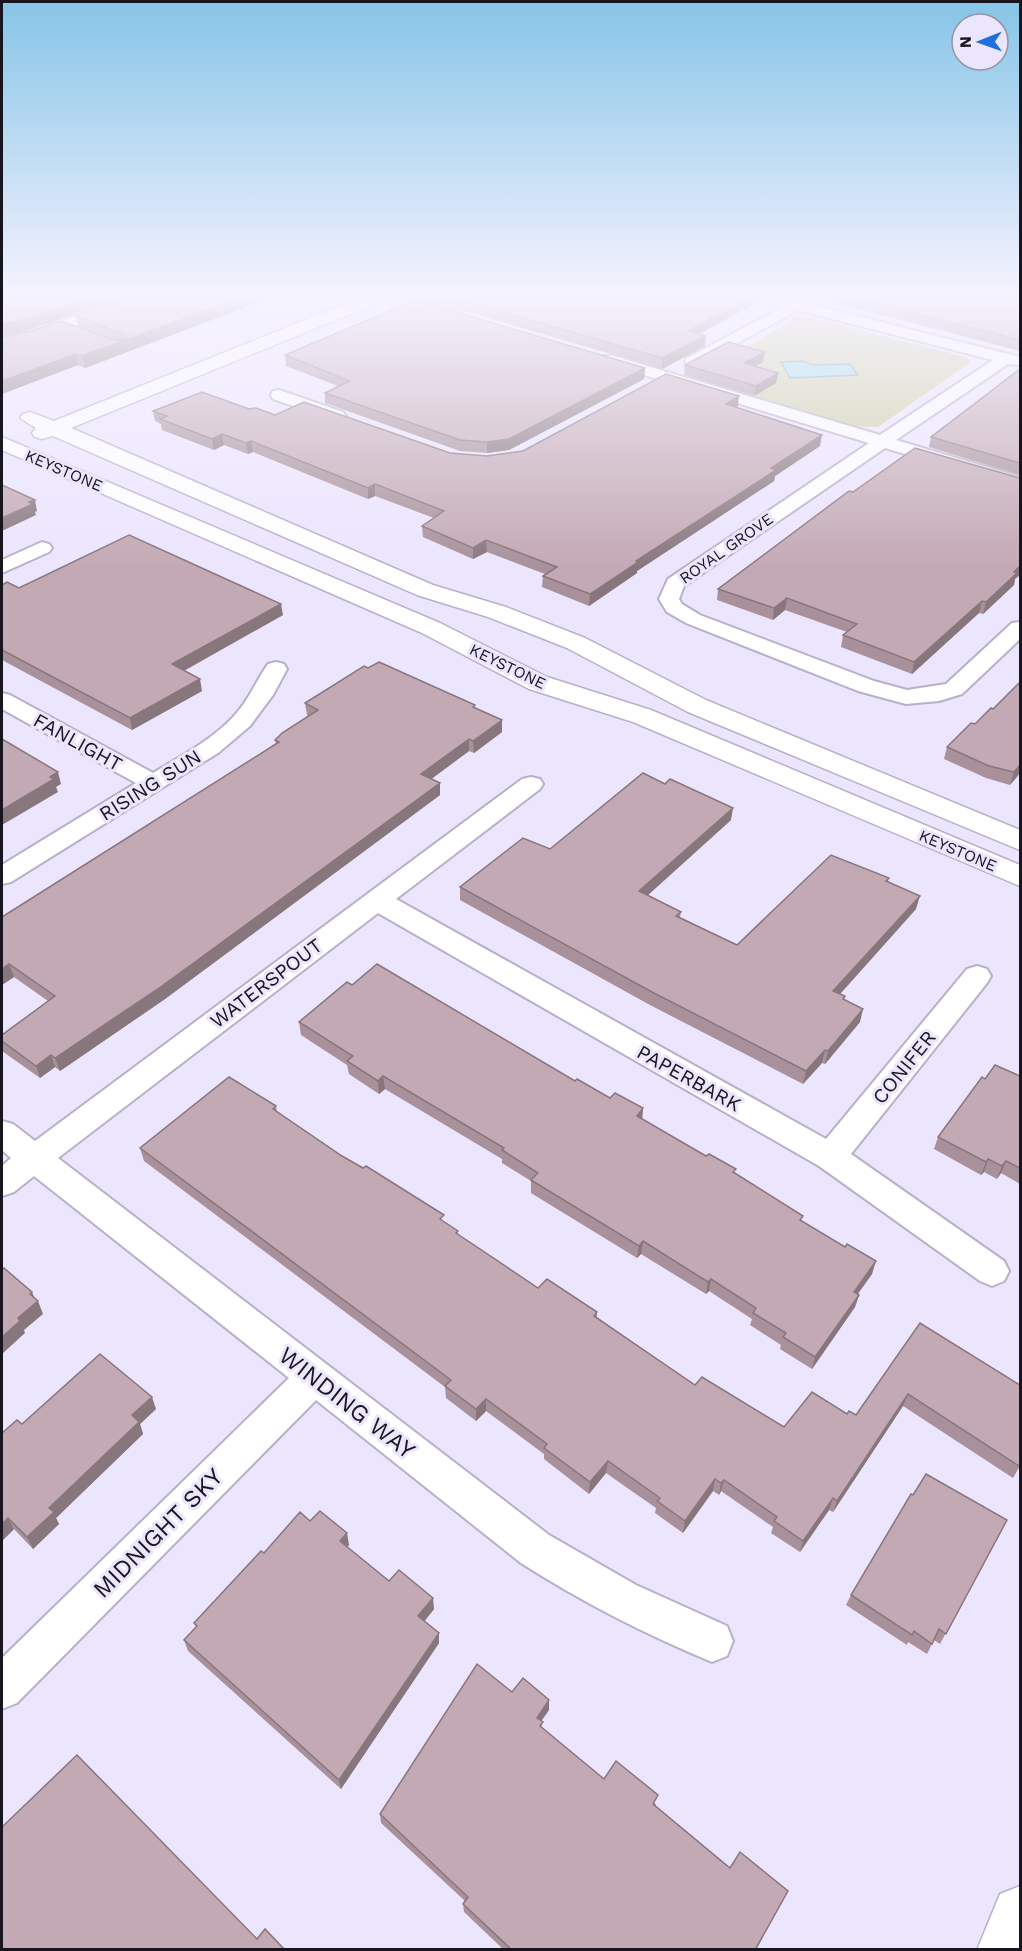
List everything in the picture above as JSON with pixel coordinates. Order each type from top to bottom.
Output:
[{"type":"street","points":[[4,442],[30,418],[109,386]]},
{"type":"street","points":[[4,442],[53,428],[156,386]]},
{"type":"street","points":[[698,386],[1020,483]]},
{"type":"street","name":"ROYAL GROVE","points":[[971,386],[881,441],[675,584],[669,599],[674,608],[693,619],[866,686],[906,697],[931,696],[954,688],[1020,628]]},
{"type":"street","points":[[279,395],[357,423]]},
{"type":"street","name":"KEYSTONE","points":[[30,418],[176,484],[425,590],[497,612],[576,644],[697,706],[1020,841]]},
{"type":"street","name":"KEYSTONE","points":[[4,442],[431,628],[538,683],[642,716],[1020,876]]},
{"type":"street","points":[[2,567],[42,548]]},
{"type":"street","name":"RISING SUN","points":[[2,876],[210,748],[242,721],[262,695],[276,669]]},
{"type":"street","name":"FANLIGHT","points":[[2,700],[154,783]]},
{"type":"street","name":"WATERSPOUT","points":[[2,1183],[531,784]]},
{"type":"street","name":"PAPERBARK","points":[[376,900],[830,1157],[992,1271]]},
{"type":"street","name":"CONIFER","points":[[830,1157],[977,976]]},
{"type":"street","name":"WINDING WAY","points":[[2,1133],[535,1550],[597,1588],[664,1622],[712,1641]]},
{"type":"street","name":"MIDNIGHT SKY","points":[[2,1688],[314,1378]]},
{"type":"street","points":[[1005,1950],[1020,1914]]},
{"type":"shaded area","points":[[723,386],[937,386],[878,427],[853,426]]},
{"type":"building","points":[[339,386],[610,386],[509,439],[487,442],[460,440],[325,393]]},
{"type":"building","points":[[644,386],[706,386],[739,396],[726,404],[822,435],[771,468],[776,470],[636,561],[638,562],[590,594],[543,576],[557,567],[486,540],[473,548],[422,526],[444,511],[375,484],[368,488],[251,441],[246,443],[222,434],[212,439],[160,419],[167,416],[153,411],[202,392],[249,409],[256,408],[275,415],[304,402],[450,453],[487,456],[523,451]]},
{"type":"building","points":[[998,386],[1020,386],[1020,463],[931,437]]},
{"type":"building","points":[[915,448],[1020,478],[1020,566],[1014,572],[1017,573],[986,602],[982,601],[914,662],[843,635],[857,624],[787,598],[774,608],[718,589],[849,491],[853,492]]},
{"type":"building","points":[[2,485],[35,500],[29,502],[33,504],[2,518]]},
{"type":"building","points":[[129,535],[281,604],[172,664],[200,679],[130,718],[2,650],[2,585],[7,582],[19,588]]},
{"type":"building","points":[[379,662],[475,705],[473,707],[502,720],[473,741],[469,739],[421,774],[440,783],[162,986],[55,1058],[51,1055],[36,1066],[2,1041],[2,1035],[55,996],[9,964],[2,969],[2,917],[279,742],[275,740],[282,733],[318,710],[305,703],[364,666],[368,668]]},
{"type":"building","points":[[1020,682],[1020,765],[1014,772],[989,766],[947,747],[971,723],[975,724],[991,708],[993,709]]},
{"type":"building","points":[[2,739],[58,772],[50,777],[54,779],[2,810]]},
{"type":"building","points":[[643,773],[665,784],[670,779],[733,808],[639,891],[681,912],[676,916],[737,945],[831,855],[889,878],[886,881],[920,896],[833,991],[845,996],[843,999],[863,1009],[828,1051],[825,1050],[806,1071],[652,992],[460,887],[523,838],[550,849]]},
{"type":"building","points":[[377,964],[575,1081],[577,1079],[610,1098],[615,1093],[643,1108],[637,1116],[706,1156],[709,1154],[736,1169],[733,1172],[803,1216],[800,1220],[845,1247],[847,1244],[876,1261],[854,1292],[859,1295],[815,1357],[783,1337],[786,1333],[753,1313],[756,1308],[711,1279],[708,1282],[643,1241],[639,1246],[531,1180],[538,1173],[502,1150],[504,1148],[383,1076],[378,1081],[347,1061],[353,1056],[299,1022],[347,982],[352,985]]},
{"type":"building","points":[[995,1065],[1020,1076],[1020,1168],[1006,1161],[1002,1166],[988,1159],[986,1162],[938,1137],[982,1077],[985,1079]]},
{"type":"building","points":[[229,1077],[276,1106],[273,1109],[342,1156],[363,1168],[366,1166],[444,1215],[440,1219],[458,1231],[456,1233],[538,1288],[547,1279],[597,1312],[594,1316],[695,1385],[702,1377],[784,1427],[812,1392],[847,1414],[849,1411],[856,1415],[920,1323],[1020,1385],[1020,1464],[1019,1466],[908,1394],[837,1501],[833,1498],[803,1541],[774,1521],[777,1517],[724,1480],[721,1483],[715,1479],[685,1521],[657,1501],[660,1498],[608,1461],[590,1482],[544,1448],[547,1444],[486,1399],[476,1409],[445,1386],[451,1380],[140,1148]]},
{"type":"building","points":[[4,1268],[32,1292],[30,1294],[38,1301],[18,1318],[20,1321],[2,1337],[2,1270]]},
{"type":"building","points":[[100,1354],[152,1397],[132,1415],[139,1422],[49,1508],[54,1512],[27,1537],[8,1518],[2,1524],[2,1433],[17,1420],[22,1424]]},
{"type":"building","points":[[926,1474],[1007,1520],[946,1634],[939,1629],[932,1644],[914,1631],[912,1635],[851,1595],[911,1494],[913,1495]]},
{"type":"building","points":[[320,1511],[347,1533],[340,1541],[389,1581],[399,1570],[433,1598],[418,1616],[439,1633],[339,1780],[184,1640],[197,1626],[194,1623],[261,1551],[264,1553],[300,1512],[310,1521]]},
{"type":"building","points":[[477,1664],[512,1692],[523,1678],[549,1700],[537,1718],[543,1722],[540,1726],[604,1779],[616,1761],[658,1795],[653,1804],[730,1868],[740,1852],[788,1891],[755,1950],[512,1950],[463,1904],[468,1897],[380,1814]]},
{"type":"building","points":[[77,1755],[257,1939],[265,1929],[285,1950],[2,1950],[2,1827]]}]
